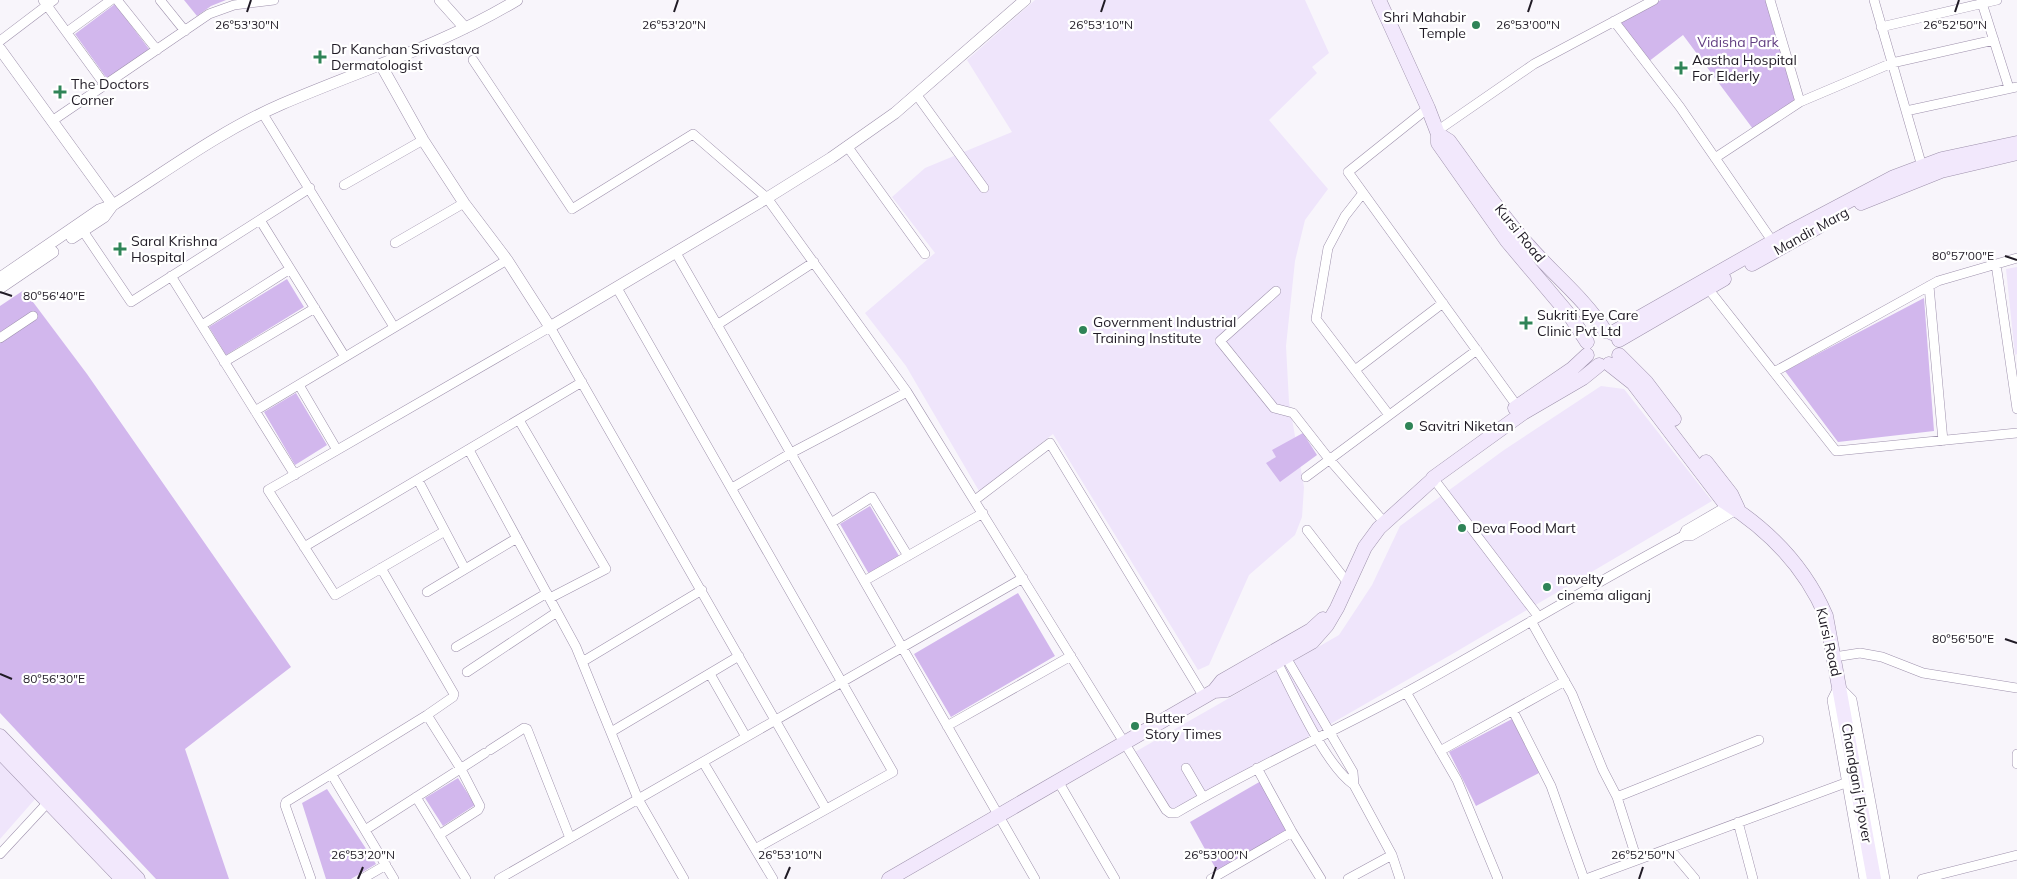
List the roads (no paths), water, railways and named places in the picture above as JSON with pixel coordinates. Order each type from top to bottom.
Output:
[{"type":"main road","name":"Kursi Road","points":[[1378,0],[1428,108],[1437,132],[1438,143],[1507,240],[1571,317],[1587,348]]},
{"type":"main road","name":"Kursi Road","points":[[1437,132],[1449,141],[1515,230],[1552,272],[1593,312],[1612,335]]},
{"type":"main road","points":[[1923,172],[1942,159],[2017,143]]},
{"type":"main road","points":[[1280,656],[1326,616],[1360,543],[1382,518],[1518,406],[1572,369],[1587,348],[1591,336],[1598,332],[1612,335],[1705,285],[1894,177],[1941,171],[2017,154]]},
{"type":"main road","points":[[889,879],[1209,694],[1222,681],[1312,642],[1337,608],[1365,547],[1382,518],[1433,478],[1523,413],[1609,361],[1620,348],[1612,335]]},
{"type":"main road","points":[[1587,348],[1590,359],[1609,361]]},
{"type":"main road","name":"Kursi Road","points":[[1609,361],[1646,382],[1730,494],[1734,507],[1794,560],[1816,592],[1826,616],[1839,688]]},
{"type":"main road","name":"Chandganj Flyover","points":[[1839,688],[1874,879]]},
{"type":"main road","points":[[0,736],[122,879]]},
{"type":"main road","points":[[0,752],[138,879]]},
{"type":"street","points":[[67,32],[111,0]]},
{"type":"street","points":[[117,0],[157,50]]},
{"type":"street","points":[[160,0],[185,31]]},
{"type":"street","points":[[52,121],[210,14],[234,5],[274,0]]},
{"type":"street","points":[[440,0],[465,28]]},
{"type":"street","points":[[0,278],[99,210],[113,205],[222,136],[281,105],[420,50],[517,0]]},
{"type":"street","points":[[445,532],[335,595],[268,490],[617,288],[767,198],[895,112],[1025,0]]},
{"type":"street","points":[[1437,132],[1534,64],[1654,0]]},
{"type":"street","points":[[1770,0],[1800,102]]},
{"type":"street","points":[[1874,0],[1923,172]]},
{"type":"street","points":[[1882,27],[1997,0]]},
{"type":"street","points":[[0,41],[48,2],[67,32],[106,85]]},
{"type":"street","points":[[1906,111],[2013,88],[1994,40],[1982,2]]},
{"type":"street","points":[[1614,21],[1680,107],[1776,245]]},
{"type":"street","points":[[1715,158],[1800,102],[1892,63],[1994,40]]},
{"type":"street","points":[[0,50],[113,205]]},
{"type":"street","points":[[473,60],[572,209],[693,134],[767,198],[907,392],[1124,743],[1166,810],[1170,813],[1176,813],[1257,768],[1318,739],[1406,692],[1682,536],[1691,536],[1734,507]]},
{"type":"street","points":[[381,65],[423,140],[464,203],[507,260],[550,327],[826,809]]},
{"type":"street","points":[[916,94],[984,188]]},
{"type":"street","points":[[1428,108],[1348,172],[1518,406]]},
{"type":"street","points":[[263,114],[394,327]]},
{"type":"street","points":[[344,185],[423,140]]},
{"type":"street","points":[[847,146],[925,254]]},
{"type":"street","points":[[83,231],[131,302],[310,188]]},
{"type":"street","points":[[1363,193],[1345,216],[1328,248],[1316,319],[1389,415]]},
{"type":"street","points":[[395,243],[464,203]]},
{"type":"street","points":[[0,288],[104,217],[113,205]]},
{"type":"street","points":[[260,220],[345,357]]},
{"type":"street","points":[[676,253],[1032,878]]},
{"type":"street","points":[[1774,372],[1938,281],[2017,258]]},
{"type":"street","points":[[255,411],[507,260]]},
{"type":"street","points":[[717,325],[814,262]]},
{"type":"street","points":[[1996,264],[2017,409]]},
{"type":"street","points":[[202,325],[290,269]]},
{"type":"street","points":[[171,276],[294,475]]},
{"type":"street","points":[[1705,285],[1836,452],[2017,433]]},
{"type":"street","points":[[1929,286],[1943,441]]},
{"type":"street","points":[[617,288],[893,772],[755,849]]},
{"type":"street","points":[[1276,291],[1220,341],[1274,408],[1293,413],[1329,459],[1382,518]]},
{"type":"street","points":[[1355,370],[1443,303]]},
{"type":"street","points":[[224,362],[315,308]]},
{"type":"street","points":[[0,338],[33,316]]},
{"type":"street","points":[[1306,477],[1477,350]]},
{"type":"street","points":[[304,547],[582,382]]},
{"type":"street","points":[[299,384],[337,450]]},
{"type":"street","points":[[732,488],[791,453],[907,392]]},
{"type":"street","points":[[456,647],[548,596],[606,569],[519,420]]},
{"type":"street","points":[[975,500],[1050,443],[1209,694]]},
{"type":"street","points":[[469,450],[557,612],[582,662],[638,799],[684,879]]},
{"type":"street","points":[[1433,478],[1534,618],[1572,694],[1603,770],[1617,797],[1637,860]]},
{"type":"street","points":[[418,480],[465,569]]},
{"type":"street","points":[[831,523],[872,497],[908,556]]},
{"type":"street","points":[[864,581],[983,513]]},
{"type":"street","points":[[1307,530],[1344,578]]},
{"type":"street","points":[[427,592],[517,538]]},
{"type":"street","points":[[311,879],[285,804],[288,800],[332,775],[427,715],[453,696],[454,691],[381,568]]},
{"type":"street","points":[[498,879],[1023,578]]},
{"type":"street","points":[[582,662],[702,590]]},
{"type":"street","points":[[468,672],[557,612]]},
{"type":"street","points":[[1834,657],[1860,653],[1882,657],[1923,673],[2017,688]]},
{"type":"street","points":[[611,732],[739,656]]},
{"type":"street","points":[[947,726],[1071,656]]},
{"type":"street","points":[[1280,656],[1352,772],[1354,785],[1392,855],[1400,879]]},
{"type":"street","points":[[1280,656],[1318,739],[1343,778],[1354,785]]},
{"type":"street","points":[[710,674],[746,737]]},
{"type":"street","points":[[1440,751],[1565,682]]},
{"type":"street","points":[[1865,879],[1833,700],[1839,688],[1851,700],[1884,879]]},
{"type":"street","points":[[1406,692],[1458,780],[1498,879]]},
{"type":"street","points":[[1513,711],[1551,786],[1585,879],[1848,782]]},
{"type":"street","points":[[427,715],[461,769],[480,804],[480,808],[439,835]]},
{"type":"street","points":[[365,830],[524,728],[527,729],[570,838]]},
{"type":"street","points":[[1617,797],[1758,740]]},
{"type":"street","points":[[2017,754],[2017,764]]},
{"type":"street","points":[[703,762],[772,879]]},
{"type":"street","points":[[1186,768],[1203,797]]},
{"type":"street","points":[[1257,768],[1292,832],[1321,879]]},
{"type":"street","points":[[332,775],[394,879]]},
{"type":"street","points":[[1058,781],[1115,879]]},
{"type":"street","points":[[416,797],[466,879]]},
{"type":"street","points":[[0,854],[52,798]]},
{"type":"street","points":[[1738,822],[1753,879]]},
{"type":"street","points":[[1211,879],[1292,832]]},
{"type":"street","points":[[1669,848],[1694,879]]},
{"type":"street","points":[[1348,879],[1392,855]]},
{"type":"street","points":[[1922,879],[2017,855]]},
{"type":"street","points":[[362,879],[386,865]]},
{"type":"place","name":"Shri Mahabir Temple","points":[[1476,25]]},
{"type":"place","name":"Dr Kanchan Srivastava Dermatologist","points":[[320,57]]},
{"type":"place","name":"Aastha Hospital For Elderly","points":[[1681,68]]},
{"type":"place","name":"The Doctors Corner","points":[[60,92]]},
{"type":"place","name":"Saral Krishna Hospital","points":[[120,249]]},
{"type":"place","name":"Sukriti Eye Care Clinic Pvt Ltd","points":[[1526,323]]},
{"type":"place","name":"Government Industrial Training Institute","points":[[1083,330]]},
{"type":"place","name":"Savitri Niketan","points":[[1409,426]]},
{"type":"place","name":"Deva Food Mart","points":[[1462,528]]},
{"type":"place","name":"novelty cinema aliganj","points":[[1547,587]]},
{"type":"place","name":"Butter Story Times","points":[[1135,726]]},
{"type":"park label","name":"Vidisha Park","points":[[1738,42]]}]
